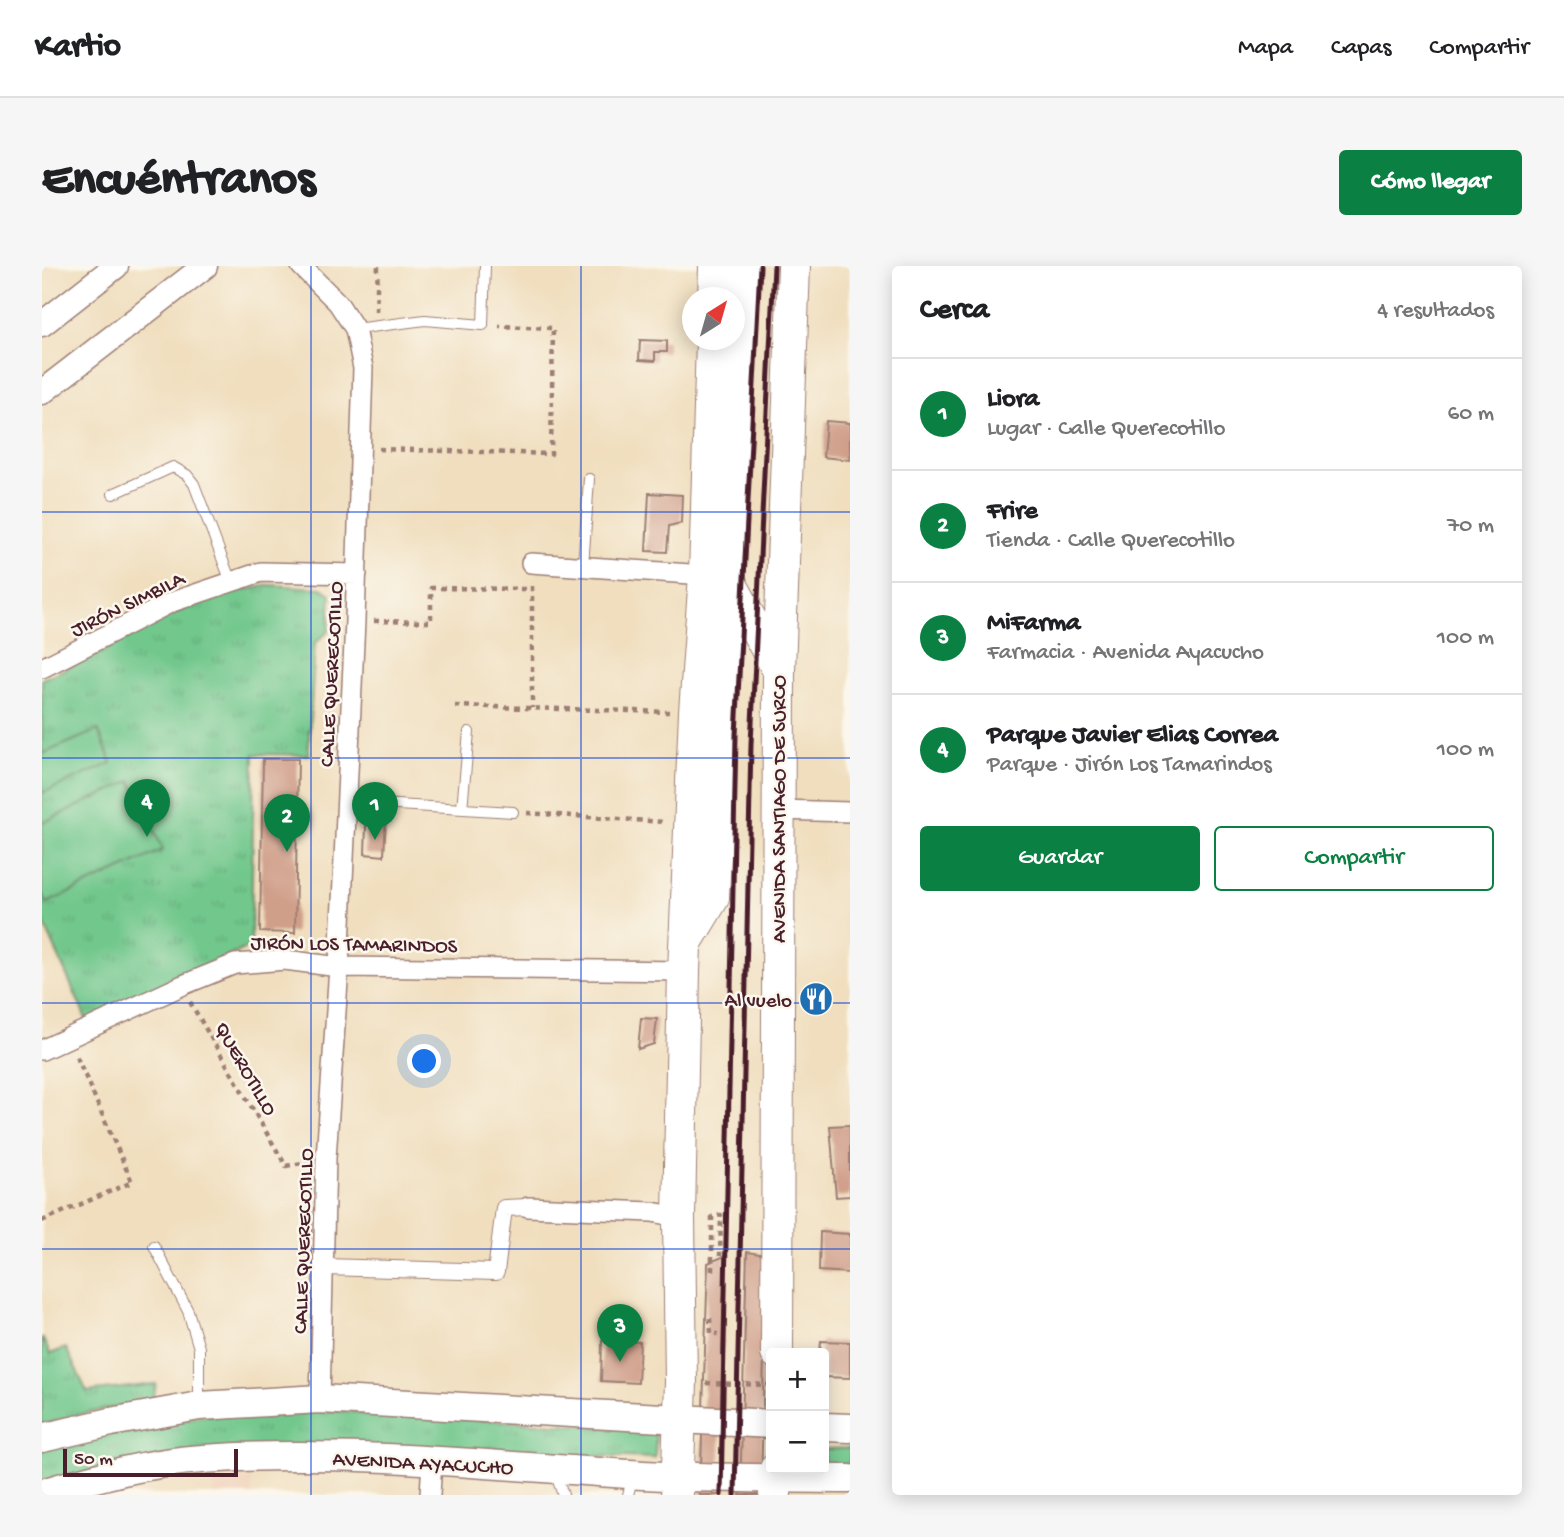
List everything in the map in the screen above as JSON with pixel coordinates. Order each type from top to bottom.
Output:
[{"type":"main road","points":[[714,287],[715,266]]},
{"type":"main road","points":[[677,1486],[681,1382],[679,1217],[684,958],[695,712],[716,576],[743,266]]},
{"type":"main road","name":"AVENIDA SANTIAGO DE SURCO","points":[[777,1348],[779,670],[794,266]]},
{"type":"main road","points":[[684,958],[713,898],[716,576],[712,350]]},
{"type":"main road","points":[[716,576],[779,670]]},
{"type":"main road","points":[[42,1438],[199,1406],[320,1399],[766,1424]]},
{"type":"main road","points":[[829,1427],[850,1428]]},
{"type":"main road","name":"AVENIDA AYACUCHO","points":[[42,1493],[135,1469],[201,1459],[307,1457],[432,1460],[554,1469],[631,1485],[677,1486],[850,1479]]},
{"type":"street","points":[[42,324],[116,266]]},
{"type":"street","points":[[42,392],[205,266]]},
{"type":"street","name":"CALLE QUERECOTILLO","points":[[302,266],[338,303],[355,329],[363,368],[358,574],[339,967],[326,1158],[320,1399]]},
{"type":"street","points":[[531,563],[716,576]]},
{"type":"street","name":"JIRÓN SIMBILA","points":[[42,668],[71,656],[172,602],[261,572],[358,574]]},
{"type":"street","points":[[778,810],[850,812]]},
{"type":"street","name":"JIRÓN LOS TAMARINDOS","points":[[42,1050],[235,964],[285,960],[339,967],[684,958]]},
{"type":"street","points":[[325,1267],[496,1272],[504,1208],[652,1212],[679,1217]]},
{"type":"street","points":[[430,1495],[432,1460]]},
{"type":"lane","points":[[355,329],[425,320],[483,325],[485,266]]},
{"type":"lane","points":[[113,494],[173,467],[187,475],[194,484],[232,582]]},
{"type":"lane","points":[[583,567],[589,478]]},
{"type":"lane","points":[[462,809],[469,732]]},
{"type":"lane","points":[[347,802],[513,812]]},
{"type":"lane","points":[[154,1246],[188,1311],[199,1348],[199,1406]]},
{"type":"lane","points":[[554,1469],[563,1495]]},
{"type":"path","points":[[376,327],[378,266]]},
{"type":"path","points":[[361,448],[551,454],[553,328],[483,325]]},
{"type":"path","points":[[531,563],[532,708]]},
{"type":"path","points":[[355,621],[431,622],[431,588],[531,589]]},
{"type":"path","points":[[455,706],[695,712]]},
{"type":"path","points":[[513,812],[690,824]]},
{"type":"path","name":"QUEROTILLO","points":[[183,985],[191,1004],[286,1166],[326,1158]]},
{"type":"path","points":[[42,1221],[132,1182],[69,1039]]},
{"type":"path","points":[[712,1271],[712,1217],[721,1215],[720,1256]]},
{"type":"path","points":[[710,1318],[711,1333],[718,1334]]},
{"type":"path","points":[[681,1382],[766,1385]]},
{"type":"shaded area","points":[[251,1479],[252,1495],[214,1495],[213,1482]]},
{"type":"green space","points":[[270,585],[321,588],[331,594],[329,631],[315,643],[308,755],[254,754],[251,946],[87,1021],[42,919],[42,679],[97,655],[162,617],[229,593]]},
{"type":"green space","points":[[98,730],[112,763],[42,793],[42,754]]},
{"type":"green space","points":[[131,781],[163,850],[47,903],[42,892],[42,823]]},
{"type":"green space","points":[[42,1337],[50,1354],[66,1348],[87,1392],[156,1384],[153,1400],[42,1425]]},
{"type":"green space","points":[[320,1410],[656,1430],[655,1458],[433,1451],[42,1484],[42,1448],[203,1415]]},
{"type":"green space","points":[[850,1448],[850,1466],[829,1467],[829,1449]]},
{"type":"building","points":[[640,340],[667,341],[667,352],[655,352],[655,361],[639,360]]},
{"type":"building","points":[[826,421],[850,423],[850,460],[823,457]]},
{"type":"building","points":[[649,493],[682,495],[681,523],[669,526],[667,552],[646,551]]},
{"type":"building","points":[[263,759],[298,759],[295,933],[260,932]]},
{"type":"building","points":[[375,815],[386,816],[384,856],[365,854],[366,825]]},
{"type":"building","points":[[641,1018],[657,1019],[654,1044],[638,1049]]},
{"type":"building","points":[[850,1125],[850,1196],[836,1197],[830,1126]]},
{"type":"building","points":[[820,1232],[850,1234],[850,1273],[819,1271]]},
{"type":"building","points":[[747,1252],[766,1255],[761,1495],[740,1495]]},
{"type":"building","points":[[725,1256],[719,1495],[700,1495],[708,1263]]},
{"type":"building","points":[[602,1340],[640,1342],[638,1383],[601,1381]]},
{"type":"building","points":[[821,1341],[850,1342],[850,1378],[829,1377],[829,1348],[820,1348]]},
{"type":"railway","points":[[721,1495],[736,735],[760,266]]},
{"type":"railway","points":[[735,1495],[751,744],[774,266]]},
{"type":"place","name":"Parque Javier Elias Correa","points":[[147,837]]},
{"type":"place","name":"Liora","points":[[375,840]]},
{"type":"place","name":"Frire","points":[[287,852]]},
{"type":"place","name":"Al vuelo","points":[[816,999]]},
{"type":"place","name":"MiFarma","points":[[620,1362]]}]
